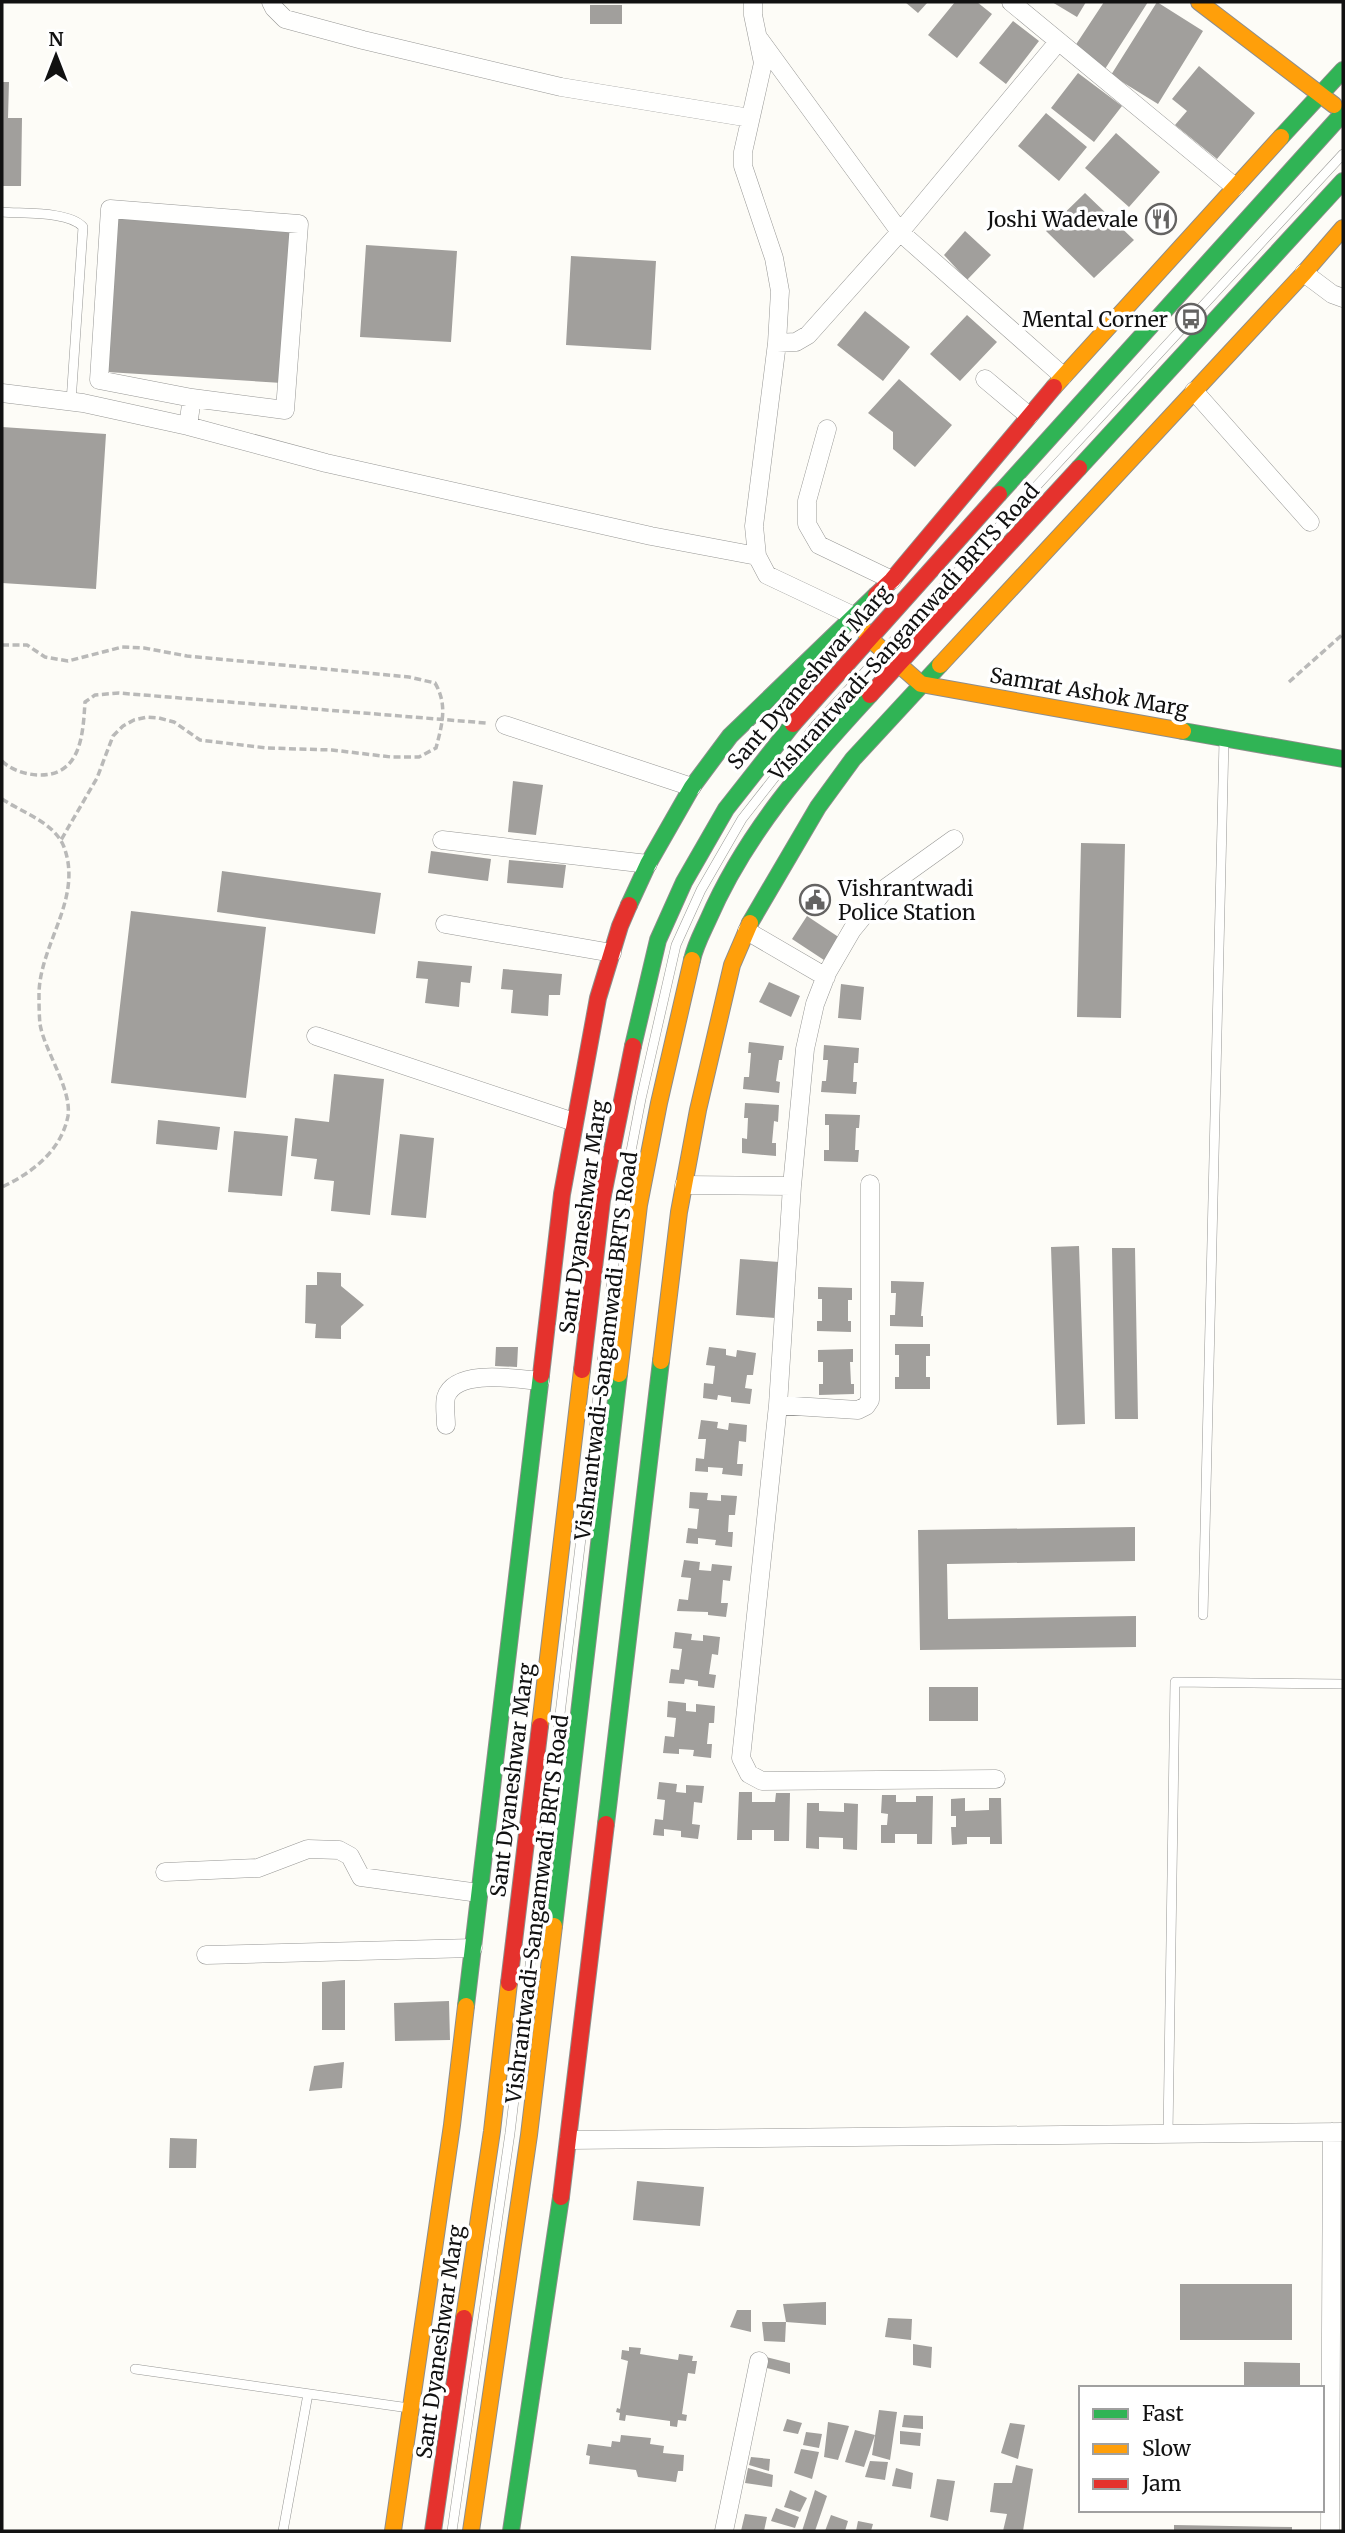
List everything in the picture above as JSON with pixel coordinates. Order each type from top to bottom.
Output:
[{"type":"street","points":[[271,2],[285,19],[363,40],[561,87],[750,118]]},
{"type":"street","points":[[753,2],[753,15],[763,63],[743,152],[743,166],[778,273],[777,344],[754,526],[757,556],[767,575],[856,617],[869,638],[921,684]]},
{"type":"street","points":[[1011,2],[1235,187]]},
{"type":"street","points":[[1199,2],[1343,113]]},
{"type":"street","points":[[759,37],[900,232],[1063,376]]},
{"type":"street","points":[[777,344],[796,342],[808,335],[900,232],[1058,42]]},
{"type":"street","points":[[393,2531],[452,2125],[562,1194],[598,998],[620,926],[648,864],[692,787],[730,736],[892,580],[1063,376],[1343,69]]},
{"type":"street","name":"Sant Dyaneshwar Marg","points":[[433,2531],[492,2130],[602,1200],[641,1007],[658,940],[684,882],[726,809],[801,713],[1343,113]]},
{"type":"street","points":[[471,2531],[529,2135],[639,1205],[678,1015],[694,952],[717,899],[757,829],[789,786],[897,663],[1343,181]]},
{"type":"street","points":[[110,209],[299,225],[285,410],[192,398],[99,380],[110,209]]},
{"type":"street","points":[[511,2531],[569,2140],[684,1185],[732,965],[747,931],[818,807],[853,760],[1343,228]]},
{"type":"street","points":[[1304,273],[1332,294],[1343,298]]},
{"type":"street","points":[[985,379],[1029,416]]},
{"type":"street","points":[[1194,391],[1310,522]]},
{"type":"street","points":[[2,393],[71,402],[187,426],[340,466],[651,536],[757,556]]},
{"type":"street","points":[[187,426],[192,398]]},
{"type":"street","points":[[827,429],[807,501],[807,524],[819,545],[892,580]]},
{"type":"street","name":"Samrat Ashok Marg","points":[[921,684],[1343,759]]},
{"type":"street","points":[[505,725],[692,787]]},
{"type":"street","points":[[442,839],[648,864]]},
{"type":"street","points":[[954,839],[887,887],[852,930],[826,977],[815,1004],[805,1049],[792,1186],[778,1405],[741,1758],[748,1774],[762,1781],[996,1779]]},
{"type":"street","points":[[445,924],[612,953]]},
{"type":"street","points":[[747,931],[826,977]]},
{"type":"street","points":[[316,1035],[574,1122]]},
{"type":"street","points":[[778,1405],[858,1410],[870,1400],[870,1184]]},
{"type":"street","points":[[684,1185],[792,1186]]},
{"type":"street","points":[[446,1425],[446,1398],[461,1383],[477,1377],[540,1381]]},
{"type":"street","points":[[165,1872],[258,1868],[309,1849],[339,1850],[350,1856],[361,1877],[479,1893]]},
{"type":"street","points":[[206,1955],[473,1948]]},
{"type":"street","points":[[569,2140],[1338,2132],[1337,2497],[1330,2531]]},
{"type":"street","points":[[724,2531],[759,2361]]},
{"type":"lane","name":"Vishrantwadi-Sangamwadi BRTS Road","points":[[452,2531],[510,2133],[621,1203],[676,946],[701,890],[742,819],[815,726],[1343,154]]},
{"type":"lane","points":[[2,212],[65,217],[77,220],[83,227],[71,402]]},
{"type":"lane","points":[[1203,1615],[1224,738]]},
{"type":"lane","points":[[1168,2134],[1175,1682],[1343,1684]]},
{"type":"lane","points":[[135,2369],[411,2409]]},
{"type":"lane","points":[[283,2531],[308,2394]]},
{"type":"path","points":[[1289,682],[1343,634]]},
{"type":"path","points":[[2,645],[27,645],[45,657],[68,661],[122,647],[144,648],[187,656],[409,677],[435,684],[442,695],[443,720],[436,748],[419,757],[267,748],[200,740],[174,722],[147,717],[134,720],[113,736],[97,778],[61,840]]},
{"type":"path","points":[[2,761],[9,768],[32,775],[48,775],[62,770],[77,754],[82,741],[85,702],[95,695],[119,693],[505,725]]},
{"type":"path","points":[[2,799],[39,820],[61,840],[65,849],[70,887],[47,954],[39,989],[40,1026],[63,1087],[68,1113],[61,1138],[49,1154],[33,1169],[2,1187]]},
{"type":"building","points":[[905,2],[928,2],[918,13]]},
{"type":"building","points":[[955,2],[977,2],[992,14],[957,58],[928,35]]},
{"type":"building","points":[[1052,2],[1086,2],[1077,17]]},
{"type":"building","points":[[1104,2],[1148,2],[1105,69],[1073,49]]},
{"type":"building","points":[[1157,2],[1203,31],[1158,104],[1111,75]]},
{"type":"building","points":[[590,5],[622,5],[622,24],[590,24]]},
{"type":"building","points":[[1013,21],[1039,41],[1006,84],[979,63]]},
{"type":"building","points":[[1199,66],[1255,113],[1217,159],[1175,125],[1187,111],[1172,99]]},
{"type":"building","points":[[1078,73],[1122,106],[1094,142],[1051,108]]},
{"type":"building","points":[[2,82],[9,82],[8,118],[22,118],[21,186],[2,186]]},
{"type":"building","points":[[1046,113],[1087,147],[1059,181],[1018,146]]},
{"type":"building","points":[[1116,133],[1160,172],[1129,207],[1085,168]]},
{"type":"building","points":[[1085,193],[1134,240],[1094,278],[1046,231]]},
{"type":"building","points":[[117,217],[291,229],[282,383],[107,372]]},
{"type":"building","points":[[965,231],[991,255],[967,280],[944,255]]},
{"type":"building","points":[[366,245],[457,251],[451,342],[360,337]]},
{"type":"building","points":[[571,256],[656,261],[651,350],[566,345]]},
{"type":"building","points":[[865,311],[910,347],[883,381],[837,345]]},
{"type":"building","points":[[967,315],[997,342],[960,381],[930,354]]},
{"type":"building","points":[[899,379],[952,425],[915,467],[893,449],[893,432],[868,413]]},
{"type":"building","points":[[2,427],[106,434],[96,589],[2,583]]},
{"type":"building","points":[[513,781],[543,785],[536,835],[508,832]]},
{"type":"building","points":[[1081,843],[1125,844],[1121,1018],[1077,1017]]},
{"type":"building","points":[[431,851],[491,859],[488,881],[428,873]]},
{"type":"building","points":[[509,860],[566,865],[563,888],[507,883]]},
{"type":"building","points":[[222,871],[381,893],[375,934],[217,912]]},
{"type":"building","points":[[131,911],[266,927],[246,1098],[111,1083]]},
{"type":"building","points":[[807,916],[843,940],[827,962],[792,939]]},
{"type":"building","points":[[418,961],[472,966],[470,983],[461,982],[459,1007],[425,1003],[428,979],[416,978]]},
{"type":"building","points":[[503,969],[562,974],[560,995],[549,995],[548,1016],[511,1013],[513,990],[501,989]]},
{"type":"building","points":[[769,982],[800,996],[791,1017],[759,1002]]},
{"type":"building","points":[[841,984],[864,987],[861,1020],[838,1018]]},
{"type":"building","points":[[749,1042],[784,1046],[776,1081],[780,1082],[779,1093],[743,1089],[744,1077],[749,1077]]},
{"type":"building","points":[[824,1045],[859,1048],[858,1063],[854,1063],[853,1082],[857,1082],[856,1094],[821,1092],[822,1081],[826,1081],[828,1060],[823,1060]]},
{"type":"building","points":[[334,1074],[384,1079],[370,1215],[331,1211],[334,1181],[314,1179],[317,1159],[291,1156],[295,1118],[329,1122]]},
{"type":"building","points":[[745,1103],[779,1105],[772,1143],[776,1143],[776,1156],[742,1153],[742,1138],[747,1139],[748,1118],[744,1118]]},
{"type":"building","points":[[825,1114],[860,1115],[859,1128],[856,1128],[855,1150],[859,1150],[858,1162],[824,1161],[824,1150],[829,1150],[829,1125],[825,1125]]},
{"type":"building","points":[[158,1120],[220,1127],[217,1150],[156,1144]]},
{"type":"building","points":[[234,1131],[288,1136],[282,1196],[228,1192]]},
{"type":"building","points":[[400,1134],[434,1138],[426,1218],[391,1215]]},
{"type":"building","points":[[1079,1246],[1085,1424],[1057,1425],[1051,1247]]},
{"type":"building","points":[[1112,1248],[1135,1248],[1138,1419],[1115,1419]]},
{"type":"building","points":[[740,1259],[779,1262],[775,1318],[736,1315]]},
{"type":"building","points":[[317,1272],[341,1273],[341,1286],[364,1305],[341,1326],[341,1339],[315,1338],[316,1324],[305,1323],[306,1285],[317,1285]]},
{"type":"building","points":[[891,1281],[924,1282],[921,1316],[923,1327],[890,1326],[890,1315],[895,1315],[896,1293],[891,1293]]},
{"type":"building","points":[[818,1287],[852,1288],[852,1300],[848,1300],[851,1332],[817,1331],[817,1321],[822,1321],[822,1299],[818,1299]]},
{"type":"building","points":[[895,1344],[930,1344],[930,1356],[926,1356],[926,1377],[930,1377],[930,1389],[895,1389],[895,1377],[899,1377],[899,1355],[895,1355]]},
{"type":"building","points":[[496,1347],[518,1347],[517,1367],[495,1366]]},
{"type":"building","points":[[709,1347],[726,1349],[726,1355],[736,1357],[737,1350],[756,1353],[753,1375],[747,1375],[745,1388],[752,1389],[750,1404],[731,1402],[731,1397],[718,1395],[717,1400],[703,1398],[704,1383],[713,1384],[715,1366],[706,1365]]},
{"type":"building","points":[[853,1349],[853,1362],[850,1362],[854,1394],[819,1395],[819,1384],[823,1384],[823,1362],[818,1362],[818,1350]]},
{"type":"building","points":[[701,1420],[718,1422],[717,1428],[728,1430],[729,1423],[747,1425],[746,1442],[739,1441],[737,1464],[743,1464],[742,1476],[722,1474],[723,1468],[708,1467],[708,1472],[695,1471],[696,1458],[704,1459],[706,1439],[698,1439]]},
{"type":"building","points":[[690,1492],[708,1493],[707,1500],[721,1501],[721,1495],[737,1496],[735,1515],[729,1515],[728,1532],[733,1532],[732,1547],[715,1545],[716,1540],[698,1538],[698,1544],[686,1543],[688,1528],[697,1529],[699,1509],[689,1508]]},
{"type":"building","points":[[1135,1527],[1135,1561],[947,1564],[948,1619],[1136,1616],[1136,1647],[920,1650],[918,1530]]},
{"type":"building","points":[[684,1560],[700,1562],[699,1570],[711,1571],[712,1564],[732,1566],[730,1581],[723,1580],[721,1603],[728,1603],[726,1617],[708,1615],[708,1612],[677,1611],[679,1599],[688,1600],[691,1578],[681,1577]]},
{"type":"building","points":[[675,1632],[692,1634],[691,1640],[703,1641],[703,1635],[720,1637],[718,1655],[712,1654],[709,1674],[716,1675],[714,1688],[698,1686],[698,1681],[685,1679],[684,1684],[669,1683],[671,1669],[679,1670],[682,1649],[673,1648]]},
{"type":"building","points":[[929,1687],[978,1687],[978,1721],[929,1721]]},
{"type":"building","points":[[668,1701],[686,1703],[686,1711],[696,1712],[696,1704],[715,1706],[714,1723],[709,1723],[707,1744],[712,1744],[711,1758],[693,1756],[694,1750],[679,1749],[679,1754],[663,1753],[665,1736],[674,1737],[676,1718],[667,1717]]},
{"type":"building","points":[[659,1782],[677,1784],[676,1792],[686,1793],[686,1785],[704,1786],[702,1803],[694,1802],[692,1824],[700,1825],[698,1839],[681,1837],[681,1831],[664,1829],[664,1836],[653,1835],[655,1819],[663,1820],[665,1800],[657,1799]]},
{"type":"building","points":[[739,1792],[752,1792],[752,1802],[775,1802],[776,1793],[790,1793],[789,1841],[774,1841],[774,1830],[752,1830],[752,1840],[737,1840]]},
{"type":"building","points":[[882,1795],[896,1795],[896,1802],[916,1802],[916,1796],[933,1796],[932,1844],[917,1844],[917,1834],[895,1834],[895,1843],[881,1843],[881,1825],[887,1825],[888,1814],[881,1813]]},
{"type":"building","points":[[965,1798],[965,1811],[989,1810],[989,1798],[1001,1798],[1002,1844],[990,1844],[990,1837],[967,1837],[967,1844],[952,1845],[951,1827],[956,1827],[956,1816],[951,1816],[951,1799]]},
{"type":"building","points":[[807,1803],[819,1803],[819,1811],[844,1812],[844,1803],[858,1804],[857,1850],[843,1849],[843,1838],[819,1837],[819,1849],[806,1848]]},
{"type":"building","points":[[345,1980],[345,2030],[322,2030],[322,1982]]},
{"type":"building","points":[[449,2001],[450,2040],[395,2041],[394,2003]]},
{"type":"building","points":[[344,2062],[342,2088],[309,2091],[314,2066]]},
{"type":"building","points":[[170,2138],[197,2139],[196,2168],[169,2168]]},
{"type":"building","points":[[637,2181],[704,2187],[700,2226],[633,2220]]},
{"type":"building","points":[[1180,2284],[1292,2284],[1292,2340],[1180,2340]]},
{"type":"building","points":[[826,2302],[826,2325],[786,2322],[783,2304]]},
{"type":"building","points":[[737,2310],[751,2310],[751,2332],[730,2327]]},
{"type":"building","points":[[888,2318],[912,2319],[911,2340],[885,2337]]},
{"type":"building","points":[[762,2322],[786,2322],[785,2342],[764,2341]]},
{"type":"building","points":[[913,2344],[932,2347],[931,2368],[913,2365]]},
{"type":"building","points":[[629,2347],[641,2348],[640,2354],[678,2360],[679,2354],[693,2356],[692,2361],[697,2361],[695,2374],[688,2373],[682,2414],[687,2415],[686,2421],[678,2420],[677,2427],[670,2426],[670,2421],[626,2415],[625,2421],[619,2420],[620,2413],[616,2412],[617,2408],[620,2409],[628,2361],[621,2359],[622,2350],[629,2351]]},
{"type":"building","points":[[766,2357],[790,2363],[790,2374],[763,2367]]},
{"type":"building","points":[[1244,2362],[1300,2363],[1300,2386],[1244,2386]]},
{"type":"building","points":[[879,2410],[897,2412],[890,2460],[872,2455]]},
{"type":"building","points":[[904,2415],[923,2416],[923,2429],[902,2427]]},
{"type":"building","points":[[787,2419],[802,2423],[798,2434],[783,2431]]},
{"type":"building","points":[[828,2422],[849,2426],[838,2460],[824,2457]]},
{"type":"building","points":[[1010,2423],[1025,2425],[1018,2459],[1001,2453]]},
{"type":"building","points":[[855,2430],[875,2435],[864,2467],[845,2462]]},
{"type":"building","points":[[900,2431],[921,2433],[920,2446],[900,2444]]},
{"type":"building","points":[[806,2432],[822,2434],[819,2448],[803,2445]]},
{"type":"building","points":[[621,2435],[651,2438],[650,2444],[664,2446],[663,2453],[684,2455],[683,2471],[678,2471],[676,2482],[638,2477],[636,2470],[589,2464],[590,2456],[586,2455],[588,2444],[611,2447],[612,2441],[620,2442]]},
{"type":"building","points":[[801,2449],[819,2452],[812,2479],[794,2473]]},
{"type":"building","points":[[751,2457],[770,2459],[769,2471],[749,2465]]},
{"type":"building","points":[[870,2461],[888,2462],[885,2480],[865,2477]]},
{"type":"building","points":[[1016,2465],[1033,2469],[1023,2531],[1003,2531],[1007,2514],[990,2512],[994,2483],[1012,2483]]},
{"type":"building","points":[[748,2468],[773,2475],[772,2487],[745,2483]]},
{"type":"building","points":[[896,2468],[913,2473],[911,2489],[892,2486]]},
{"type":"building","points":[[937,2479],[955,2481],[948,2521],[930,2517]]},
{"type":"building","points":[[790,2490],[807,2498],[800,2512],[784,2507]]},
{"type":"building","points":[[815,2490],[827,2496],[815,2531],[802,2531]]},
{"type":"building","points":[[776,2508],[799,2517],[795,2528],[771,2521]]},
{"type":"building","points":[[745,2514],[767,2517],[764,2531],[741,2531]]},
{"type":"building","points":[[831,2515],[848,2521],[845,2531],[825,2531]]},
{"type":"building","points":[[858,2521],[873,2524],[871,2531],[856,2531]]},
{"type":"building","points":[[1174,2525],[1292,2527],[1292,2531],[1174,2531]]},
{"type":"traffic: fast","points":[[1281,137],[1343,70]]},
{"type":"traffic: fast","points":[[999,494],[1343,113]]},
{"type":"traffic: fast","points":[[1079,468],[1343,181]]},
{"type":"traffic: fast","points":[[629,905],[648,864],[692,787],[730,736],[876,595]]},
{"type":"traffic: fast","points":[[750,923],[818,807],[853,759],[940,665]]},
{"type":"traffic: fast","points":[[692,960],[723,888],[759,829],[801,773],[870,695]]},
{"type":"traffic: fast","points":[[633,1046],[658,940],[684,882],[726,809],[793,724]]},
{"type":"traffic: fast","points":[[1183,731],[1343,759]]},
{"type":"traffic: fast","points":[[606,1824],[661,1361]]},
{"type":"traffic: fast","points":[[554,1926],[619,1374]]},
{"type":"traffic: fast","points":[[466,2006],[541,1375]]},
{"type":"traffic: fast","points":[[511,2531],[561,2197]]},
{"type":"traffic: slow","points":[[1199,2],[1334,105]]},
{"type":"traffic: slow","points":[[1054,387],[1281,137]]},
{"type":"traffic: slow","points":[[940,665],[1343,228]]},
{"type":"traffic: slow","points":[[858,621],[869,638],[921,684],[1183,731]]},
{"type":"traffic: slow","points":[[661,1361],[679,1212],[698,1110],[732,965],[750,923]]},
{"type":"traffic: slow","points":[[619,1374],[639,1205],[692,960]]},
{"type":"traffic: slow","points":[[540,1726],[582,1370]]},
{"type":"traffic: slow","points":[[471,2531],[529,2135],[554,1926]]},
{"type":"traffic: slow","points":[[464,2318],[492,2131],[509,1983]]},
{"type":"traffic: slow","points":[[393,2531],[452,2125],[466,2006]]},
{"type":"traffic: jam","points":[[876,595],[892,580],[1054,387]]},
{"type":"traffic: jam","points":[[870,695],[1079,468]]},
{"type":"traffic: jam","points":[[793,724],[999,494]]},
{"type":"traffic: jam","points":[[541,1375],[562,1194],[598,998],[629,905]]},
{"type":"traffic: jam","points":[[582,1370],[602,1200],[633,1046]]},
{"type":"traffic: jam","points":[[509,1983],[540,1726]]},
{"type":"traffic: jam","points":[[561,2197],[606,1824]]},
{"type":"traffic: jam","points":[[433,2531],[464,2318]]},
{"type":"place","name":"Joshi Wadevale","points":[[1161,219]]},
{"type":"place","name":"Mental Corner","points":[[1191,319]]},
{"type":"place","name":"Vishrantwadi Police Station","points":[[815,900]]}]
